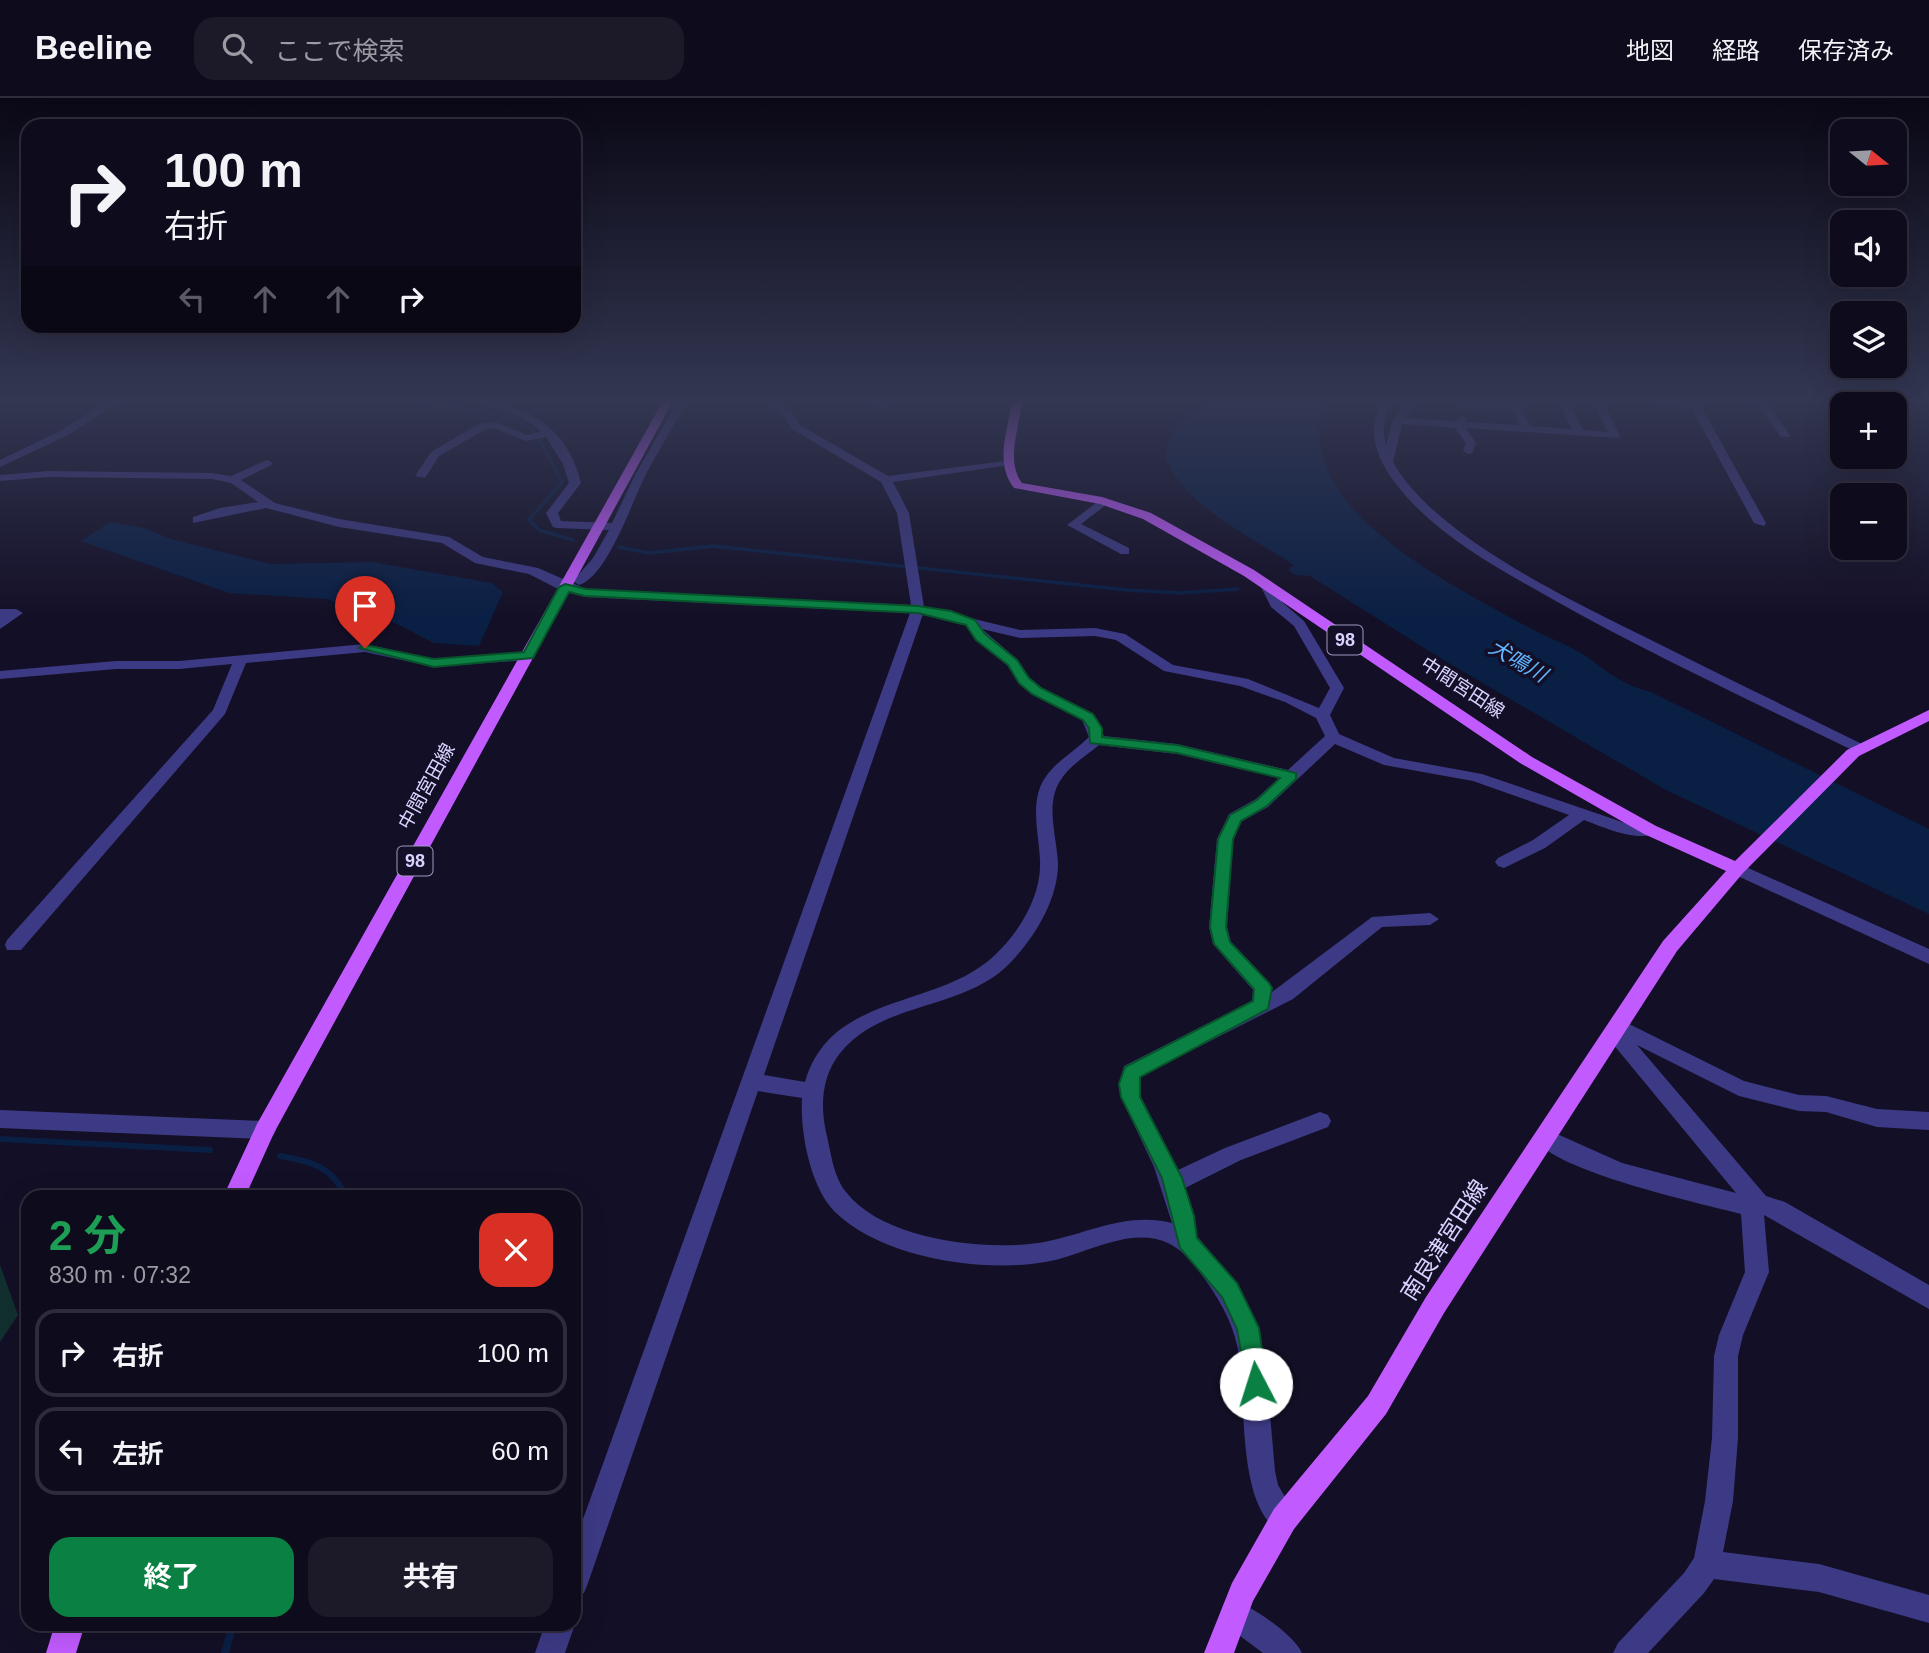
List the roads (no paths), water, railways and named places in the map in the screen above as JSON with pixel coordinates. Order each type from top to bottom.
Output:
[{"type":"main road","name":"中間宮田線","points":[[237,1190],[265,1130],[528,656],[572,584],[598,526],[627,474]]},
{"type":"main road","name":"中間宮田線","points":[[1010,474],[1018,486],[1105,501],[1147,516],[1268,587],[1527,760],[1650,830],[1743,865]]},
{"type":"main road","points":[[1743,865],[1856,750],[1929,715]]},
{"type":"main road","name":"南良津宮田線","points":[[1219,1653],[1242,1593],[1284,1519],[1377,1405],[1435,1305],[1670,946],[1743,865]]},
{"type":"main road","points":[[61,1653],[68,1631]]},
{"type":"street","points":[[0,478],[169,474],[232,480],[268,504],[339,523],[444,540],[479,560],[533,571],[572,584],[585,593],[918,609],[1020,634],[1095,632],[1120,637],[1169,668],[1243,682],[1322,715],[1333,737],[1390,762],[1476,777],[1626,829],[1650,830]]},
{"type":"street","points":[[232,480],[245,474]]},
{"type":"street","points":[[574,474],[575,483],[552,513],[554,521],[568,526],[618,527]]},
{"type":"street","points":[[572,584],[593,567],[618,527],[642,474]]},
{"type":"street","points":[[581,1563],[918,609],[903,513],[886,480],[875,474]]},
{"type":"street","points":[[886,480],[930,474]]},
{"type":"street","points":[[1396,474],[1419,502],[1437,516],[1548,591],[1856,750]]},
{"type":"street","points":[[1732,474],[1760,523]]},
{"type":"street","points":[[1105,501],[1073,525],[1125,551]]},
{"type":"street","points":[[197,520],[220,512],[268,504]]},
{"type":"street","points":[[1268,587],[1276,604],[1299,624],[1338,688],[1322,715]]},
{"type":"street","points":[[0,612],[16,613],[0,625]]},
{"type":"street","points":[[971,622],[981,637],[1013,663],[1024,680],[1037,691],[1088,717],[1096,728],[1095,740],[1058,773],[1048,786],[1045,806],[1049,872],[1041,902],[1002,960],[966,983],[860,1025],[836,1044],[821,1066],[811,1091],[813,1125],[825,1172],[843,1206],[878,1229],[925,1247],[1006,1256],[1045,1252],[1143,1227],[1165,1231],[1187,1242],[1229,1290],[1248,1328],[1254,1357],[1261,1466],[1266,1490],[1284,1519]]},
{"type":"street","points":[[0,675],[365,648],[434,663],[528,656]]},
{"type":"street","points":[[14,945],[220,711],[241,659]]},
{"type":"street","points":[[1261,1005],[1263,988],[1222,944],[1218,927],[1226,839],[1235,818],[1262,803],[1333,737]]},
{"type":"street","points":[[1095,740],[1177,749],[1291,776]]},
{"type":"street","points":[[1504,862],[1539,844],[1581,814]]},
{"type":"street","points":[[1743,865],[1929,957]]},
{"type":"street","points":[[1187,1242],[1184,1216],[1173,1183],[1131,1097],[1131,1072],[1286,994],[1378,921],[1430,919]]},
{"type":"street","points":[[1617,1030],[1739,1088],[1799,1102],[1826,1104],[1877,1118],[1929,1121]]},
{"type":"street","points":[[1617,1030],[1755,1205],[1757,1272],[1731,1335],[1726,1356],[1724,1451],[1719,1501],[1707,1564],[1694,1583],[1628,1653]]},
{"type":"street","points":[[750,1081],[811,1091]]},
{"type":"street","points":[[0,1119],[265,1130]]},
{"type":"street","points":[[1173,1183],[1233,1154],[1320,1121]]},
{"type":"street","points":[[1546,1138],[1565,1150],[1621,1172],[1777,1209],[1929,1298]]},
{"type":"street","points":[[1707,1564],[1819,1578],[1929,1609]]},
{"type":"street","points":[[1234,1614],[1287,1653]]},
{"type":"street","points":[[550,1653],[558,1631]]},
{"type":"water","name":"犬鳴川","points":[[1173,474],[1330,474],[1346,501],[1372,528],[1414,560],[1484,603],[1580,653],[1621,680],[1651,692],[1929,829],[1929,914],[1666,790],[1440,658],[1310,576],[1296,575],[1288,570],[1294,565],[1220,518],[1186,489]]},
{"type":"water","points":[[110,522],[144,528],[171,539],[270,564],[372,562],[492,583],[503,592],[479,646],[434,643],[381,616],[326,599],[229,593],[81,541]]},
{"type":"waterway","points":[[557,474],[562,482],[529,520],[539,530],[573,540]]},
{"type":"waterway","points":[[618,547],[649,553],[713,546],[1127,590],[1180,593],[1238,589]]},
{"type":"waterway","points":[[0,1139],[210,1150]]},
{"type":"waterway","points":[[280,1156],[320,1167],[335,1179],[342,1190]]},
{"type":"waterway","points":[[225,1653],[231,1631]]}]
